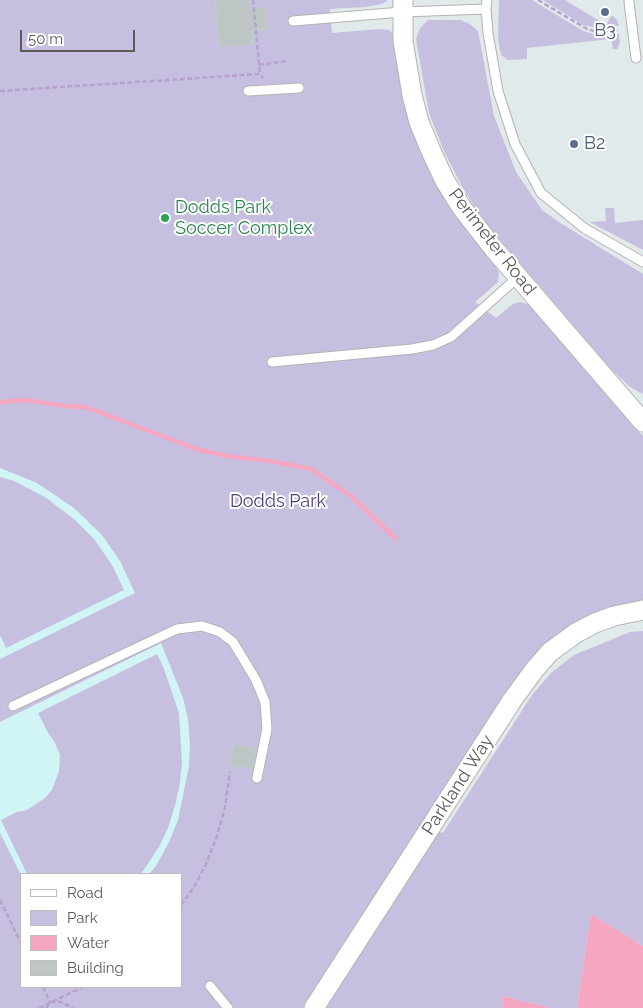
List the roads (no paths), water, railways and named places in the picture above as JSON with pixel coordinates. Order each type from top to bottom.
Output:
[{"type":"street","name":"Perimeter Road","points":[[403,6],[403,41],[408,77],[420,122],[445,181],[462,208],[518,277],[643,422]]},
{"type":"street","name":"Parkland Way","points":[[314,1008],[513,699],[535,669],[550,652],[576,633],[614,616],[643,610]]},
{"type":"lane","points":[[629,2],[636,58]]},
{"type":"lane","points":[[294,21],[403,6],[486,4],[498,91],[515,144],[541,193],[584,228],[643,262]]},
{"type":"lane","points":[[248,91],[299,88]]},
{"type":"lane","points":[[272,362],[412,349],[434,345],[451,337],[518,277]]},
{"type":"lane","points":[[13,706],[177,629],[202,626],[220,632],[233,642],[256,680],[265,702],[267,729],[257,778]]},
{"type":"lane","points":[[210,986],[228,1008]]},
{"type":"water","points":[[591,914],[643,946],[643,1008],[577,1008]]},
{"type":"water","points":[[502,996],[551,1008],[503,1008]]},
{"type":"waterway","points":[[0,402],[25,400],[86,407],[196,449],[226,456],[270,461],[311,469],[351,496],[395,538]]},
{"type":"place","name":"B3","points":[[605,12]]},
{"type":"place","name":"B2","points":[[574,144]]},
{"type":"place","name":"Dodds Park Soccer Complex","points":[[165,218]]},
{"type":"park label","name":"Dodds Park","points":[[278,502]]}]
